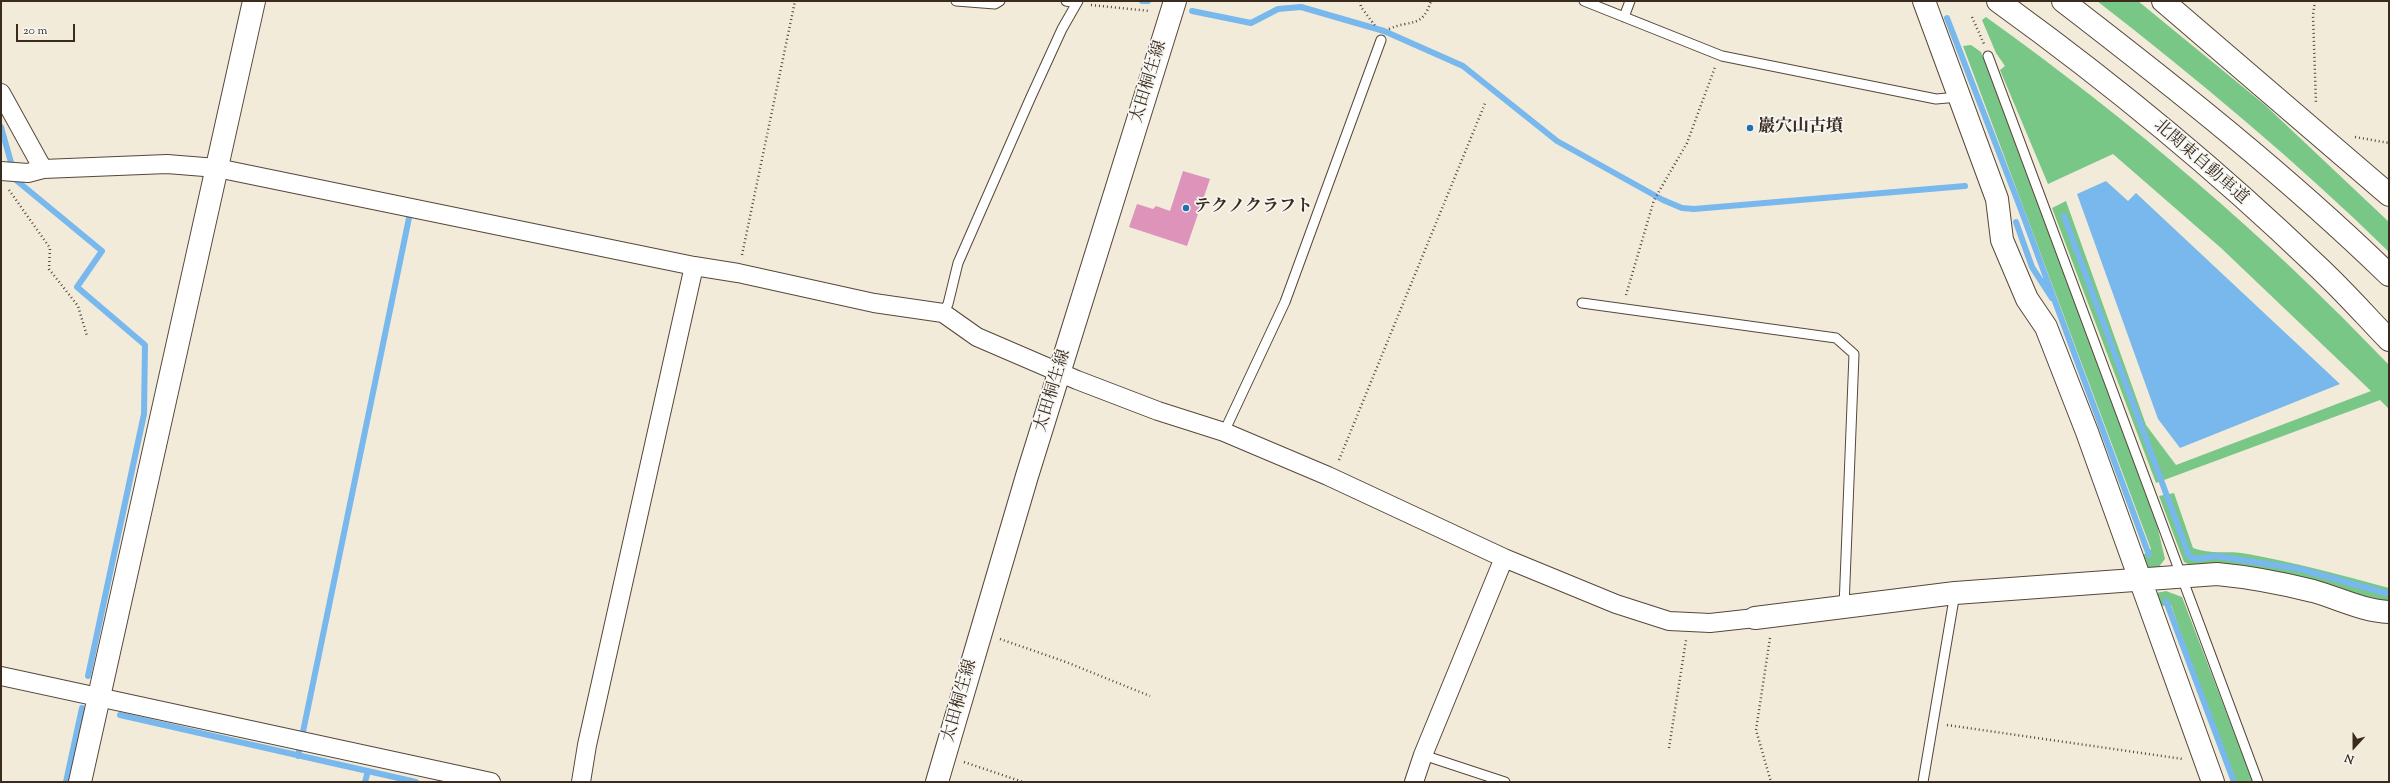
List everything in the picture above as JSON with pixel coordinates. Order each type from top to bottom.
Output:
[{"type":"main road","points":[[80,782],[254,1]]},
{"type":"main road","points":[[1924,1],[1961,97],[1997,199],[2002,240],[2027,299],[2046,327],[2087,432],[2209,772]]},
{"type":"main road","name":"北関東自動車道","points":[[1998,1],[2043,34],[2184,147],[2315,264],[2389,340]]},
{"type":"main road","points":[[2063,1],[2209,114],[2342,230],[2389,275]]},
{"type":"main road","points":[[2163,1],[2389,195]]},
{"type":"main road","name":"太田桐生線","points":[[937,782],[1060,372],[1166,6]]},
{"type":"main road","points":[[1764,616],[1955,593],[2181,575],[2217,574],[2240,576],[2313,592],[2365,608],[2389,612]]},
{"type":"street","points":[[1,93],[36,171]]},
{"type":"street","points":[[4,172],[167,164],[218,168],[694,266],[738,273],[874,303],[943,313],[977,337],[1158,412],[1224,432],[1328,476],[1504,558],[1616,604],[1669,621],[1710,623],[1764,616]]},
{"type":"street","points":[[581,782],[586,745],[694,266]]},
{"type":"street","points":[[1414,782],[1423,755],[1504,558]]},
{"type":"street","points":[[1,676],[491,782]]},
{"type":"lane","points":[[956,1],[995,4],[1000,1]]},
{"type":"lane","points":[[943,313],[948,304],[958,264],[1030,99],[1077,2],[1066,1]]},
{"type":"lane","points":[[1584,1],[1719,55],[1805,74],[1936,99],[1961,97]]},
{"type":"lane","points":[[1624,17],[1630,1]]},
{"type":"lane","points":[[1224,432],[1285,302],[1381,38]]},
{"type":"lane","points":[[1988,56],[2258,782]]},
{"type":"lane","points":[[1582,303],[1836,338],[1854,354],[1844,607]]},
{"type":"lane","points":[[1923,782],[1955,593]]},
{"type":"lane","points":[[1423,755],[1505,782]]},
{"type":"path","points":[[738,273],[795,1]]},
{"type":"path","points":[[1360,1],[1361,7],[1381,38],[1390,28],[1419,21],[1426,15],[1431,1]]},
{"type":"path","points":[[2315,1],[2313,15],[2316,102],[2318,107]]},
{"type":"path","points":[[1077,2],[1166,6]]},
{"type":"path","points":[[1972,17],[1988,56]]},
{"type":"path","points":[[1622,308],[1654,200],[1658,190],[1687,143],[1719,55]]},
{"type":"path","points":[[1328,476],[1335,469],[1486,101]]},
{"type":"path","points":[[2353,136],[2389,143]]},
{"type":"path","points":[[4,172],[4,181],[19,207],[50,248],[49,269],[78,306],[87,336]]},
{"type":"path","points":[[1764,616],[1756,730],[1771,782]]},
{"type":"path","points":[[1669,748],[1689,622]]},
{"type":"path","points":[[981,632],[1066,662],[1150,696]]},
{"type":"path","points":[[1933,723],[2209,772]]},
{"type":"path","points":[[945,755],[1023,782]]},
{"type":"green space","points":[[2097,1],[2138,1],[2265,105],[2389,222],[2389,252],[2319,186],[2247,122]]},
{"type":"green space","points":[[1986,17],[2040,56],[2145,139],[2246,226],[2295,271],[2389,365],[2389,409],[2380,400],[2156,483],[2052,208],[2066,201],[2146,425],[2176,465],[2371,391],[2221,248],[2113,154],[2048,184],[2000,70],[2005,66],[1996,53],[1982,20]]},
{"type":"green space","points":[[1971,45],[1981,52],[2157,525],[2165,559],[2158,568],[2148,570],[2142,556],[2151,549],[1963,46]]},
{"type":"green space","points":[[2174,493],[2193,548],[2206,551],[2241,553],[2266,558],[2389,588],[2389,602],[2345,591],[2192,566],[2184,562],[2159,496]]},
{"type":"green space","points":[[2166,591],[2182,597],[2253,782],[2232,782],[2171,605],[2161,606],[2156,593]]},
{"type":"water","points":[[2106,181],[2128,201],[2136,193],[2340,384],[2180,448],[2158,419],[2077,194]]},
{"type":"building","name":"テクノクラフト","points":[[1183,171],[1210,179],[1187,246],[1129,227],[1137,204],[1153,209],[1156,206],[1170,211]]},
{"type":"waterway","points":[[1142,1],[1148,1]]},
{"type":"waterway","points":[[1192,11],[1251,23],[1278,9],[1301,7],[1384,31],[1463,66],[1557,141],[1663,200],[1682,208],[1694,209],[1965,186]]},
{"type":"waterway","points":[[1947,18],[2020,207],[2149,555]]},
{"type":"waterway","points":[[1,127],[16,180],[102,251],[77,287],[145,345],[144,414],[88,676]]},
{"type":"waterway","points":[[2064,216],[2189,556],[2197,559],[2216,556],[2300,569],[2389,594]]},
{"type":"waterway","points":[[298,756],[409,218]]},
{"type":"waterway","points":[[2016,222],[2032,267],[2052,298]]},
{"type":"waterway","points":[[2166,601],[2234,782]]},
{"type":"waterway","points":[[66,782],[82,708]]},
{"type":"waterway","points":[[120,715],[416,782]]},
{"type":"waterway","points":[[365,782],[368,771]]},
{"type":"place","name":"巖穴山古墳","points":[[1750,128]]},
{"type":"place","name":"テクノクラフト","points":[[1186,208]]}]
